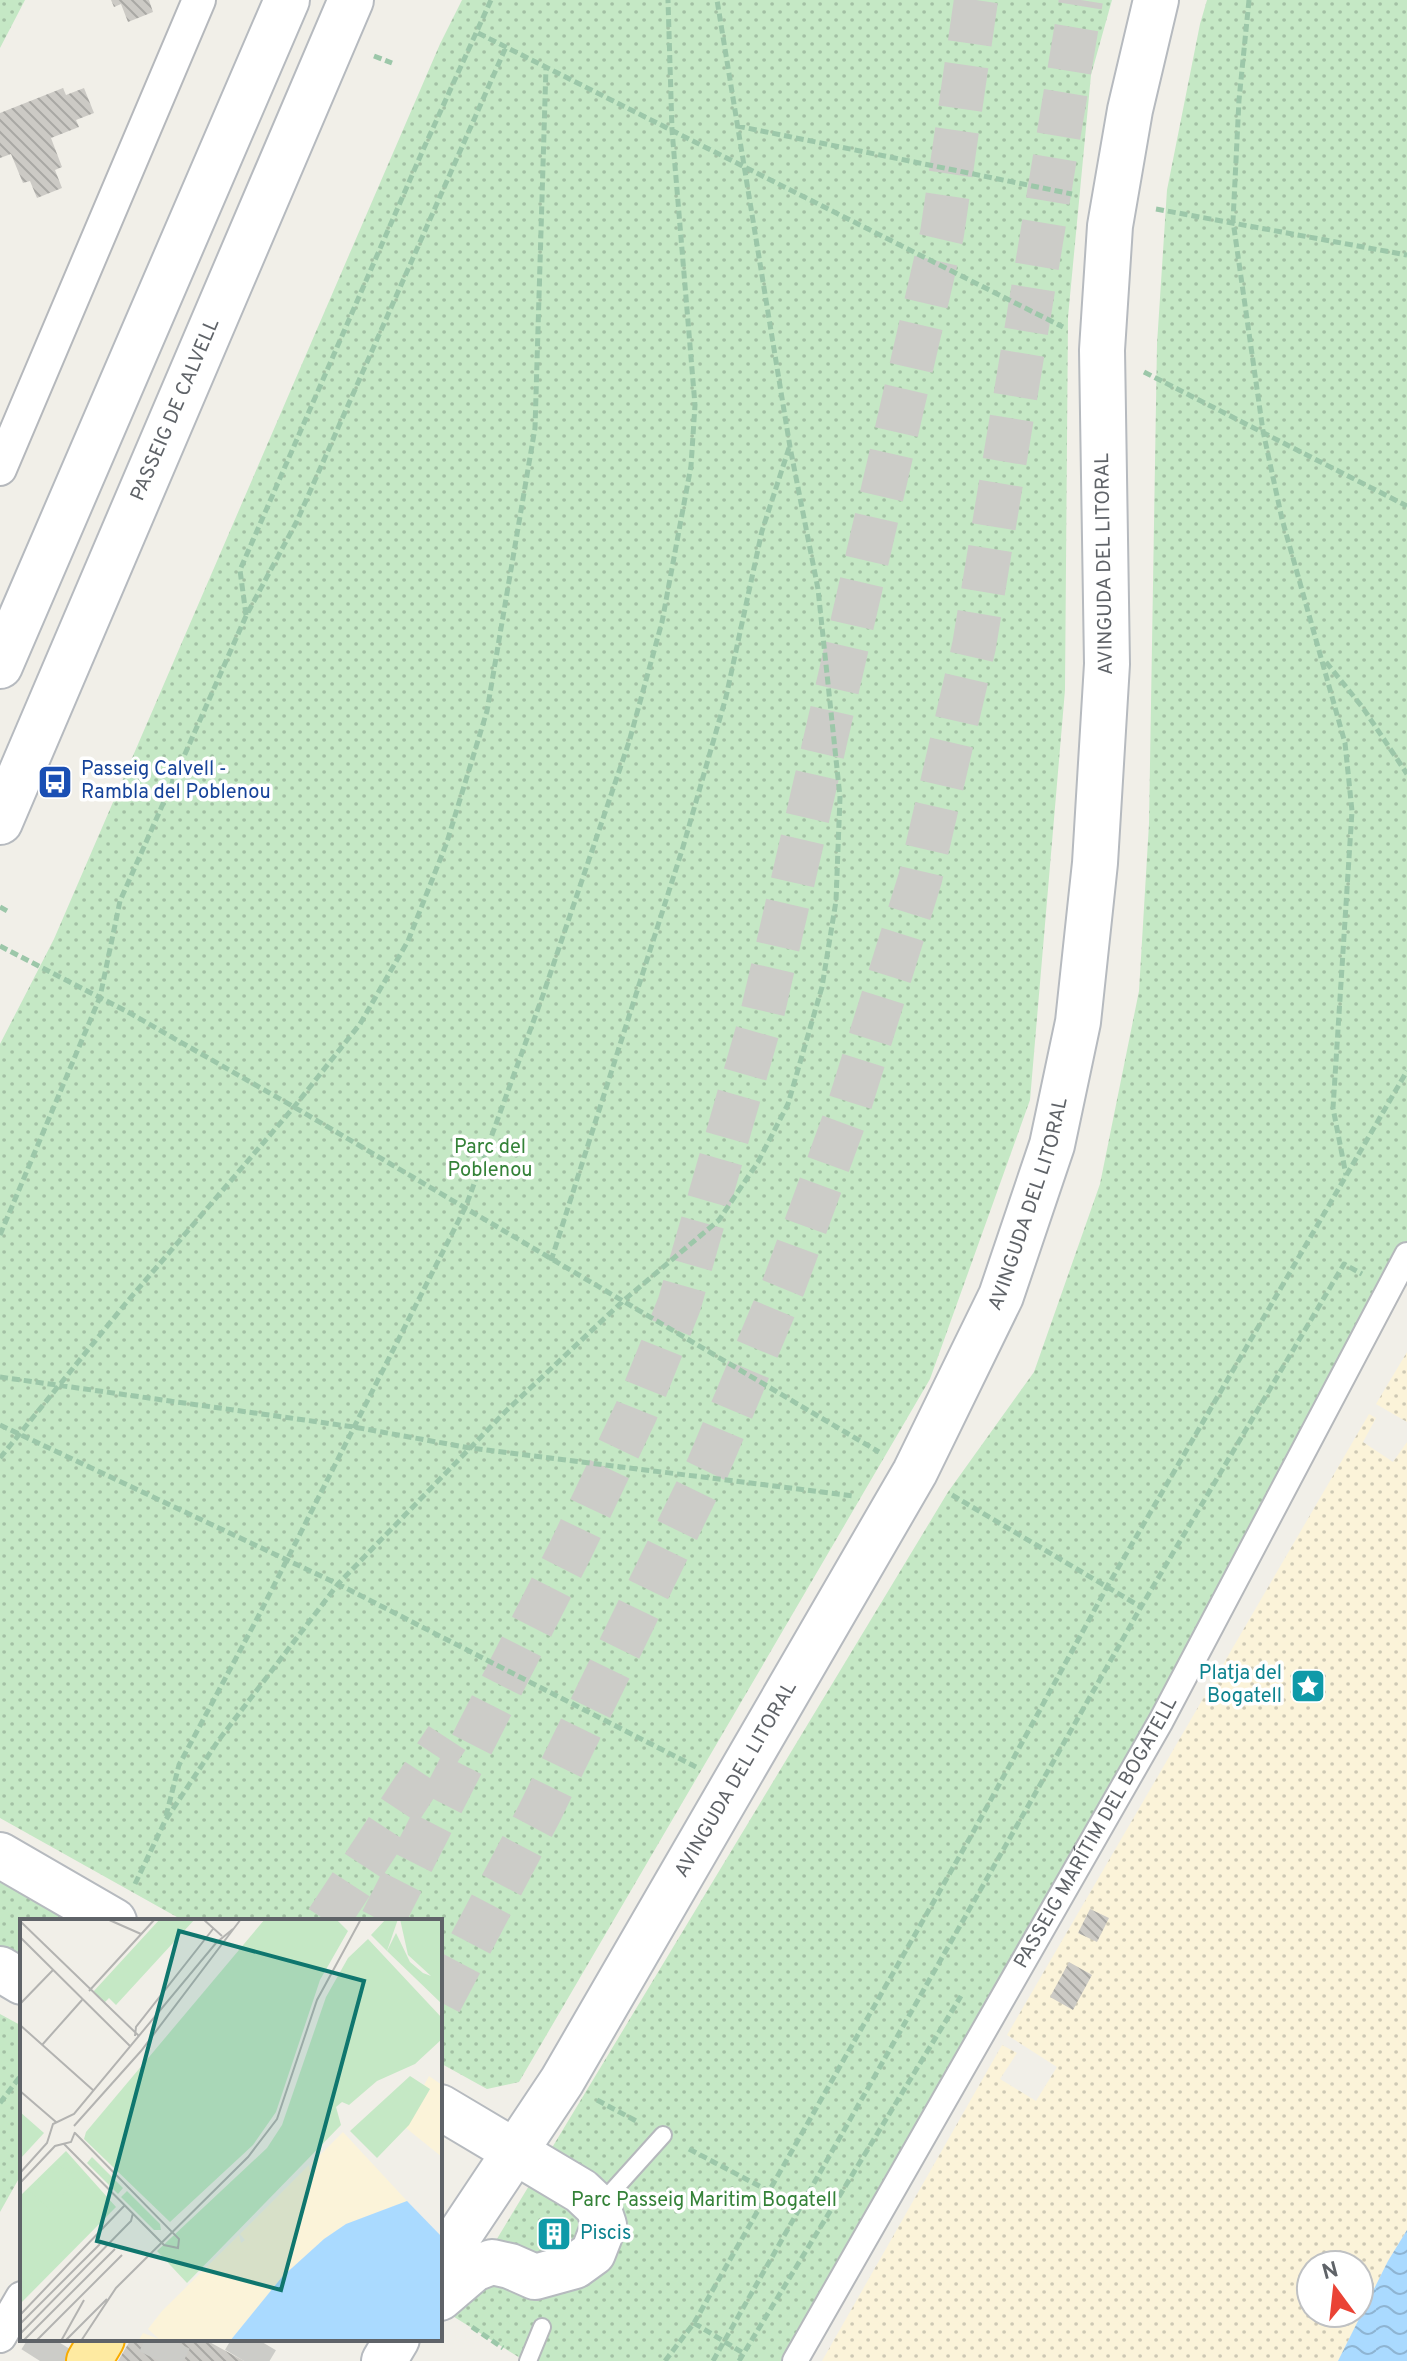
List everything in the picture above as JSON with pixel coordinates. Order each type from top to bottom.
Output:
[{"type":"highway","points":[[89,2361],[101,2341]]},
{"type":"main road","points":[[0,666],[287,0]]},
{"type":"main road","name":"PASSEIG DE CALVELL","points":[[0,822],[351,0]]},
{"type":"main road","name":"AVINGUDA DEL LITORAL","points":[[447,2239],[517,2151],[570,2068],[915,1472],[1001,1296],[1052,1145],[1078,1022],[1096,847],[1107,664],[1102,350],[1110,226],[1130,110],[1156,0]]},
{"type":"main road","points":[[0,1855],[124,1904]]},
{"type":"main road","points":[[0,1969],[20,1981]]},
{"type":"main road","points":[[442,2108],[581,2191],[598,2207],[604,2225],[593,2253],[575,2266],[535,2277],[492,2262],[447,2239]]},
{"type":"main road","points":[[452,2310],[474,2269],[492,2262]]},
{"type":"main road","points":[[384,2361],[396,2341]]},
{"type":"street","points":[[0,469],[199,0]]},
{"type":"street","name":"PASSEIG MARÍTIM DEL BOGATELL","points":[[795,2361],[1161,1721],[1407,1255]]},
{"type":"street","points":[[0,2336],[20,2301]]},
{"type":"lane","points":[[598,2207],[663,2135]]},
{"type":"lane","points":[[528,2361],[542,2327]]},
{"type":"path","points":[[246,616],[240,570],[491,0]]},
{"type":"path","points":[[165,1821],[179,1765],[287,1560],[466,1206],[569,921],[629,742],[662,622],[691,466],[695,405],[672,130],[668,0]]},
{"type":"path","points":[[124,1904],[165,1821],[218,1741],[338,1584],[506,1411],[623,1301],[719,1220],[758,1162],[788,1104],[822,987],[836,901],[840,797],[818,589],[790,447],[717,0]]},
{"type":"path","points":[[1249,0],[1239,100],[1233,221],[1263,431],[1282,519],[1345,743],[1352,811],[1333,1108],[1346,1176]]},
{"type":"path","points":[[478,33],[1075,333]]},
{"type":"path","points":[[0,1235],[100,997],[120,901],[246,616],[297,521],[506,47]]},
{"type":"path","points":[[0,1458],[360,1024],[408,941],[447,842],[487,711],[535,428],[546,67]]},
{"type":"path","points":[[737,126],[1086,197]]},
{"type":"path","points":[[1149,208],[1407,255]]},
{"type":"path","points":[[1138,368],[1407,506]]},
{"type":"path","points":[[551,1261],[688,832],[726,697],[762,531],[790,447]]},
{"type":"path","points":[[1323,658],[1363,708],[1407,774]]},
{"type":"path","points":[[0,907],[9,912]]},
{"type":"path","points":[[0,946],[100,997],[294,1107],[881,1453]]},
{"type":"path","points":[[665,2361],[694,2323],[971,1836],[1107,1587],[1407,1071]]},
{"type":"path","points":[[713,2361],[1141,1607],[1331,1287]]},
{"type":"path","points":[[0,1377],[354,1427],[470,1448],[856,1496]]},
{"type":"path","points":[[0,1425],[338,1584],[697,1768]]},
{"type":"path","points":[[948,1492],[1141,1607]]},
{"type":"path","points":[[739,2361],[977,1971],[1008,1989]]},
{"type":"path","points":[[0,2103],[20,2077]]},
{"type":"path","points":[[586,2094],[799,2207]]},
{"type":"path","points":[[452,2310],[510,2353]]},
{"type":"path","points":[[694,2323],[743,2353]]},
{"type":"sand","points":[[1407,1352],[1407,1422],[1376,1404]]},
{"type":"sand","name":"Platja del Bogatell","points":[[1369,1414],[1376,1418],[1363,1442],[1393,1462],[1407,1442],[1407,2230],[1375,2287],[1375,2249],[1295,2249],[1295,2329],[1354,2329],[1338,2361],[822,2361],[1002,2045],[1017,2053],[1000,2079],[1036,2101],[1057,2067],[1007,2035]]},
{"type":"green space","points":[[0,0],[25,0],[0,48]]},
{"type":"green space","name":"Parc del Poblenou","points":[[462,0],[1112,0],[1091,75],[1068,317],[1065,690],[1030,1100],[930,1379],[519,2082],[487,2089],[442,2064],[442,1919],[180,1919],[0,1818],[0,1044],[54,939],[440,44]]},
{"type":"green space","name":"Parc Passeig Maritim Bogatell","points":[[1207,0],[1407,0],[1407,1264],[793,2361],[525,2361],[451,2315],[948,1492],[1034,1372],[1100,1184],[1139,991],[1149,824],[1157,344],[1167,190]]},
{"type":"green space","points":[[0,1882],[65,1919],[20,1919],[20,1960],[0,1948]]},
{"type":"green space","points":[[0,2014],[20,2025],[20,2177],[0,2212]]},
{"type":"water","points":[[1407,2230],[1407,2361],[1338,2361],[1354,2329],[1375,2329],[1375,2287]]},
{"type":"building","points":[[111,0],[149,0],[153,12],[128,22],[121,4],[114,7]]},
{"type":"building","points":[[63,88],[66,95],[84,88],[94,113],[76,120],[79,127],[51,138],[62,167],[55,170],[62,188],[37,198],[30,181],[23,183],[11,154],[0,158],[0,113]]},
{"type":"building","points":[[1090,1909],[1109,1918],[1097,1942],[1078,1933]]},
{"type":"building","points":[[1069,1962],[1092,1975],[1073,2010],[1050,1997]]},
{"type":"building","points":[[130,2341],[208,2341],[244,2361],[118,2361]]},
{"type":"tunnel","points":[[383,1919],[571,1549],[636,1412],[679,1305],[761,1019],[942,234],[976,0]]},
{"type":"tunnel","points":[[442,1998],[539,1814],[708,1467],[784,1285],[848,1110],[920,879],[974,646],[1081,0]]},
{"type":"tunnel","points":[[328,1919],[447,1738]]},
{"type":"tunnel","points":[[40,2361],[53,2341]]},
{"type":"tunnel","points":[[159,2361],[169,2341]]},
{"type":"tunnel","points":[[244,2361],[256,2341]]},
{"type":"place","name":"Passeig Calvell - Rambla del Poblenou","points":[[55,782]]},
{"type":"place","name":"Platja del Bogatell","points":[[1308,1686]]},
{"type":"place","name":"Piscis","points":[[554,2234]]}]
